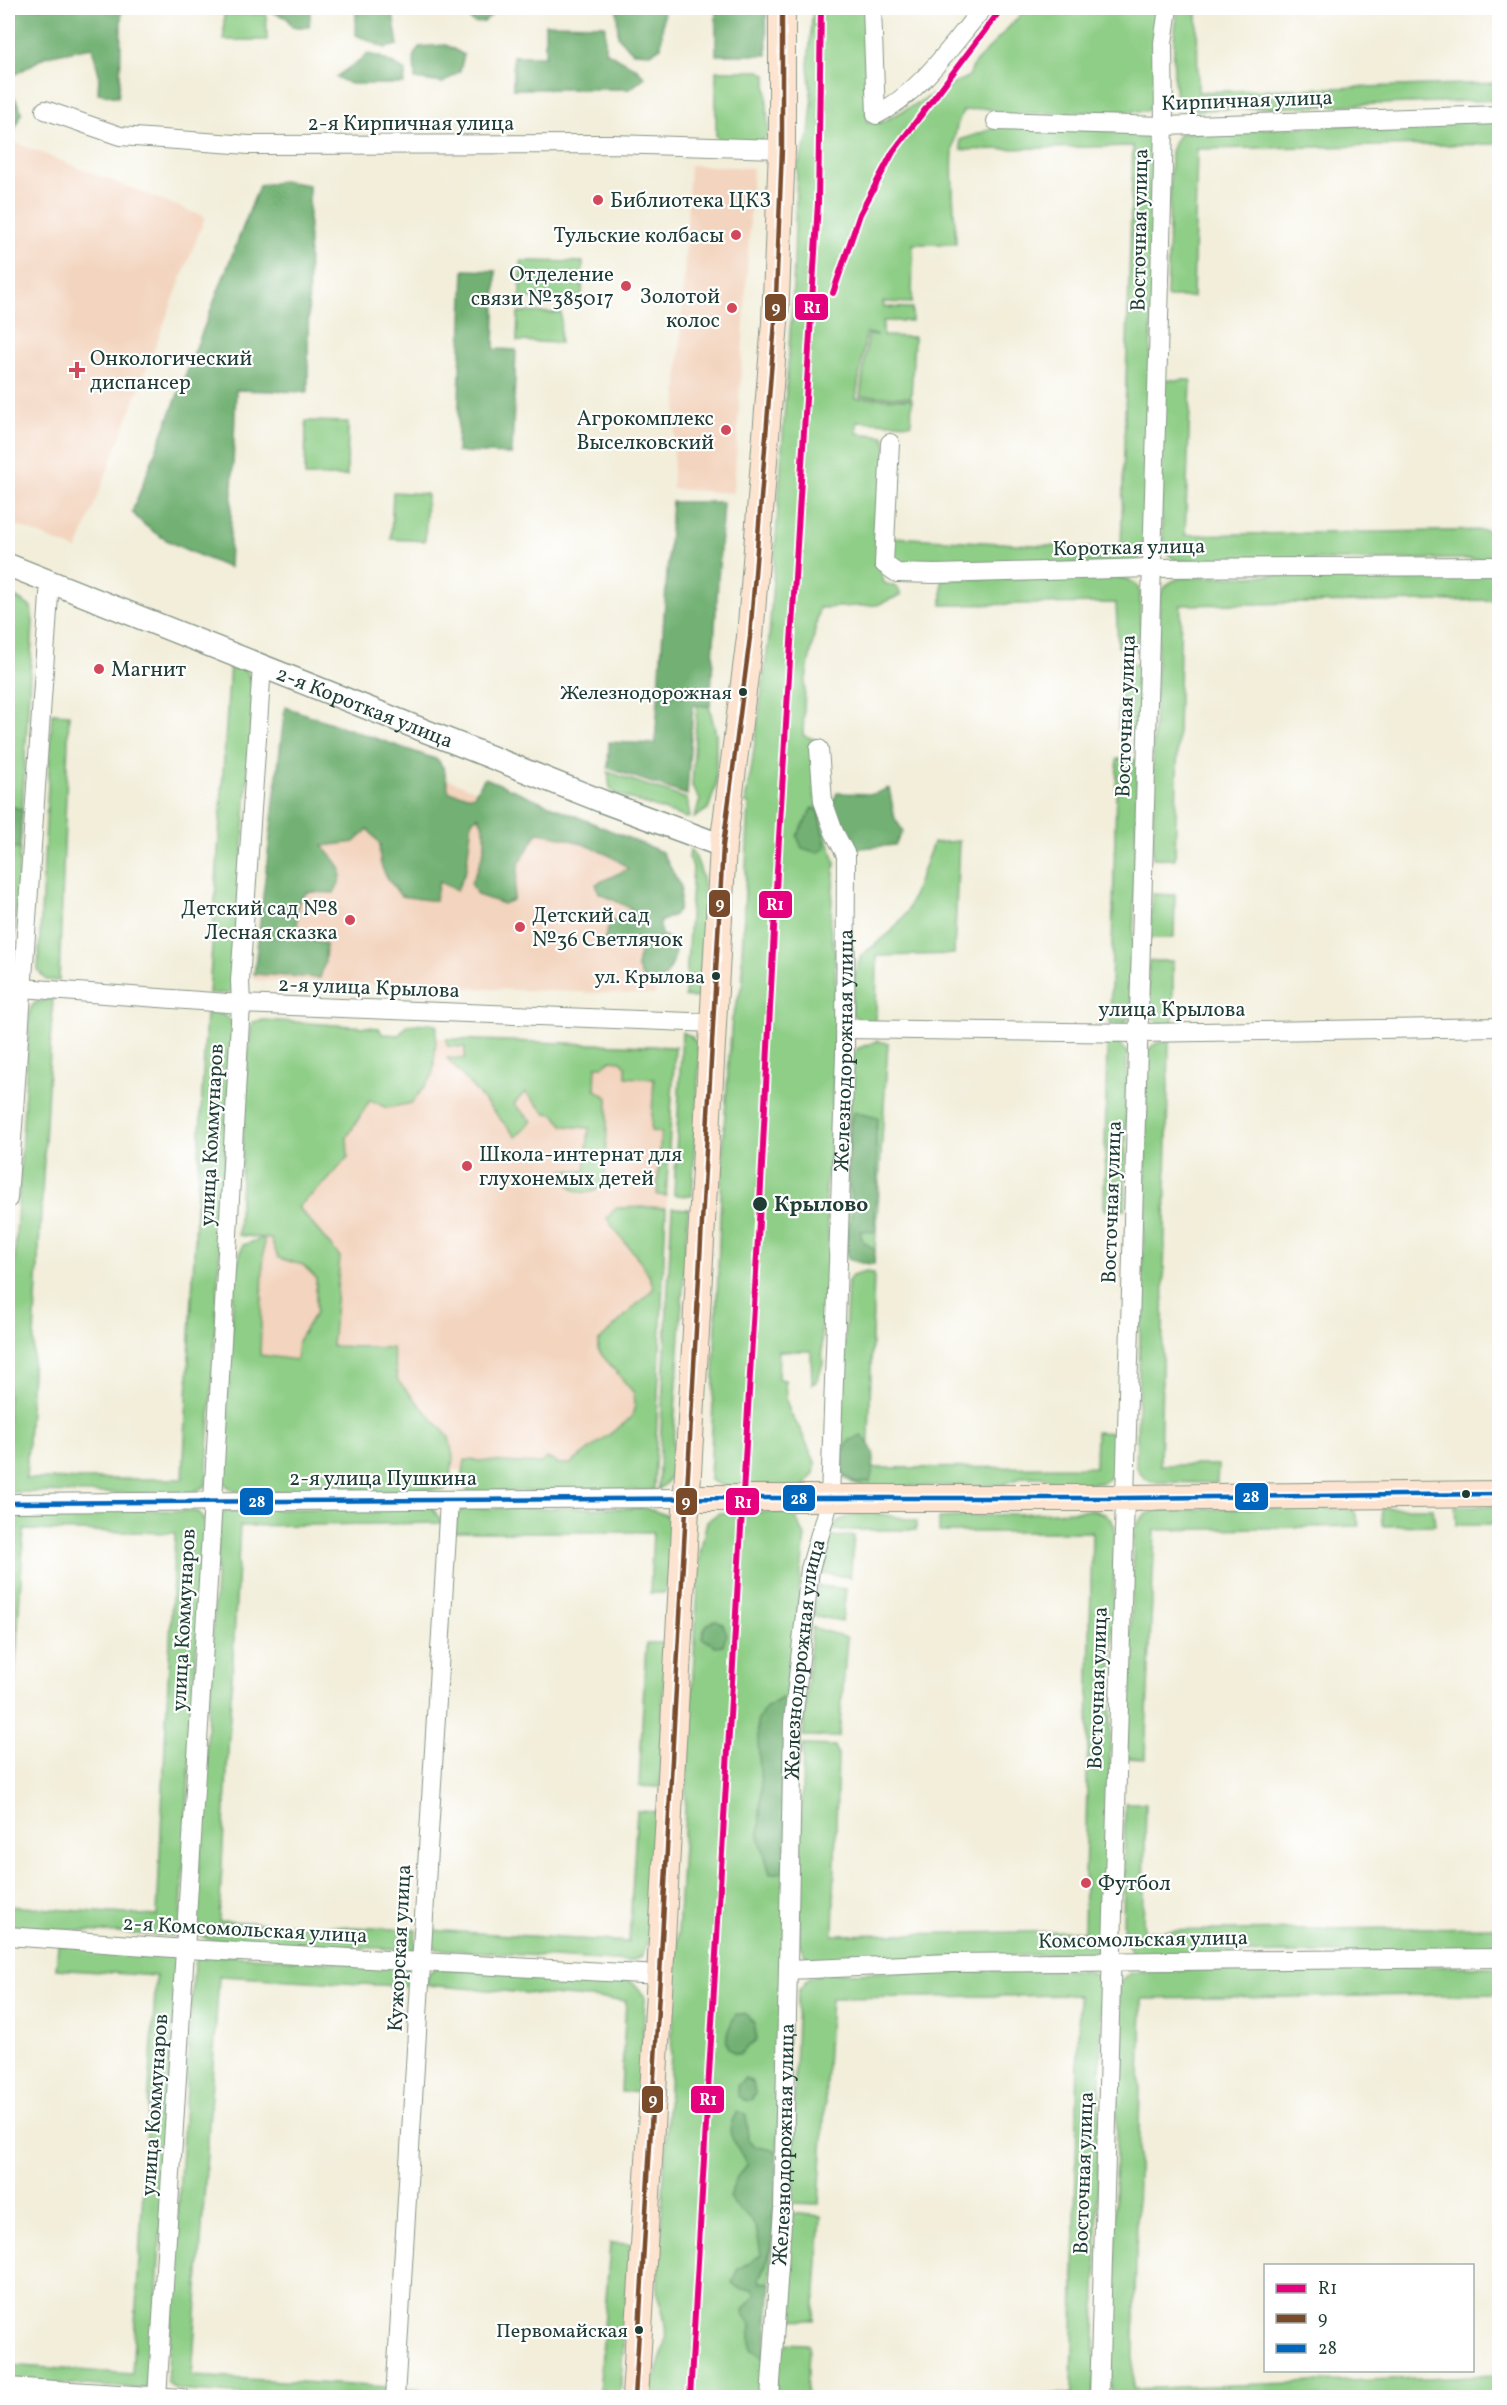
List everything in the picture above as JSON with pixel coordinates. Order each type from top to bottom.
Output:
[{"type":"main road","points":[[634,2397],[723,846],[750,637],[775,322],[782,149],[782,8]]},
{"type":"main road","points":[[686,1498],[1125,1498],[1500,1494]]},
{"type":"street","points":[[872,8],[876,115],[896,105],[927,76],[983,8]]},
{"type":"street","name":"Восточная улица","points":[[1099,2397],[1164,126],[1163,43],[1168,8]]},
{"type":"street","name":"2-я Кирпичная улица","points":[[45,110],[120,136],[249,145],[612,144],[782,149]]},
{"type":"street","name":"Кирпичная улица","points":[[996,121],[1164,126],[1500,115]]},
{"type":"street","name":"Короткая улица","points":[[890,443],[884,564],[897,573],[977,574],[1151,568],[1500,566]]},
{"type":"street","name":"2-я Короткая улица","points":[[8,565],[604,802],[723,846]]},
{"type":"street","points":[[8,1198],[50,581]]},
{"type":"street","name":"улица Коммунаров","points":[[158,2397],[213,1501],[241,1004],[240,981],[262,666]]},
{"type":"street","name":"Железнодорожная улица","points":[[770,2397],[783,2209],[793,1722],[810,1569],[830,1499],[845,1029],[846,855],[834,832],[823,801],[819,749]]},
{"type":"street","name":"2-я улица Крылова","points":[[22,988],[241,1004],[714,1023]]},
{"type":"street","name":"улица Крылова","points":[[845,1029],[1138,1033],[1500,1027]]},
{"type":"street","name":"2-я улица Пушкина","points":[[8,1503],[686,1498]]},
{"type":"street","name":"Кужорская улица","points":[[395,2397],[449,1501]]},
{"type":"street","name":"2-я Комсомольская улица","points":[[8,1936],[186,1949],[660,1975]]},
{"type":"street","name":"Комсомольская улица","points":[[788,1970],[951,1964],[1500,1958]]},
{"type":"street","points":[[8,2387],[182,2397]]},
{"type":"shaded area","name":"Онкологический диспансер","points":[[8,140],[205,217],[77,550],[8,522]]},
{"type":"shaded area","points":[[690,165],[753,168],[734,493],[672,489]]},
{"type":"shaded area","points":[[286,711],[660,868],[655,995],[253,980]]},
{"type":"shaded area","name":"Школа-интернат для глухонемых детей","points":[[274,1032],[676,1046],[654,1468],[247,1472]]},
{"type":"green space","points":[[8,8],[122,8],[118,97],[98,93],[99,74],[92,47],[46,56],[8,79]]},
{"type":"green space","points":[[262,8],[311,8],[309,27],[292,27],[287,18]]},
{"type":"green space","points":[[356,8],[392,8],[398,45],[385,48],[356,35]]},
{"type":"green space","points":[[466,8],[494,8],[494,13],[484,22],[474,23],[465,14]]},
{"type":"green space","points":[[617,8],[664,8],[661,47],[651,53],[633,52],[618,37]]},
{"type":"green space","points":[[716,8],[766,8],[767,55],[716,55]]},
{"type":"green space","points":[[813,8],[867,8],[867,122],[882,122],[969,76],[974,64],[1027,8],[1163,8],[1157,95],[1154,104],[1146,111],[1009,114],[984,108],[963,111],[957,124],[953,157],[956,244],[913,244],[912,303],[883,302],[884,307],[912,308],[912,321],[883,321],[883,336],[914,337],[911,397],[860,396],[868,335],[878,335],[866,333],[856,398],[912,399],[911,424],[857,421],[857,433],[884,436],[888,453],[879,562],[884,583],[897,587],[901,595],[877,605],[819,608],[805,684],[803,735],[818,741],[814,794],[835,862],[830,928],[835,952],[836,1021],[830,1155],[825,1187],[831,1279],[825,1293],[821,1331],[823,1364],[816,1382],[812,1384],[811,1351],[779,1351],[778,1379],[785,1380],[786,1400],[791,1415],[816,1464],[814,1473],[806,1485],[791,1489],[726,1488],[710,1480],[723,1141],[732,1019],[743,982],[742,957],[749,804],[745,802],[769,638],[793,290],[797,167],[809,135],[812,103],[808,65]]},
{"type":"green space","points":[[1178,8],[1197,8],[1198,92],[1499,83],[1499,100],[1198,110],[1188,108],[1176,99],[1174,53]]},
{"type":"green space","points":[[224,14],[266,14],[267,40],[224,40]]},
{"type":"green space","points":[[545,24],[605,25],[605,51],[636,68],[645,77],[630,89],[513,89],[513,56],[545,56]]},
{"type":"green space","points":[[446,45],[464,55],[460,71],[443,83],[415,79],[414,55],[419,47]]},
{"type":"green space","points":[[368,54],[380,57],[406,71],[404,84],[350,84],[336,77]]},
{"type":"green space","points":[[716,71],[760,71],[766,75],[768,134],[761,142],[719,140],[716,136]]},
{"type":"green space","points":[[8,85],[22,112],[15,129],[8,130]]},
{"type":"green space","points":[[1499,117],[1499,144],[1197,149],[1193,297],[1167,297],[1171,152],[1181,133]]},
{"type":"green space","points":[[1003,125],[1154,132],[1157,142],[1144,553],[1135,563],[899,567],[889,552],[892,537],[1121,550],[1133,146],[961,150],[960,140]]},
{"type":"green space","points":[[283,181],[309,185],[308,392],[236,390],[229,568],[164,539],[141,522],[132,512],[259,186]]},
{"type":"green space","points":[[521,261],[583,262],[582,299],[520,298]]},
{"type":"green space","points":[[464,270],[496,271],[494,349],[516,350],[512,454],[457,452]]},
{"type":"green space","points":[[518,312],[561,313],[560,343],[517,341]]},
{"type":"green space","points":[[1163,380],[1191,380],[1185,535],[1500,530],[1499,559],[1176,561],[1163,546],[1161,508]]},
{"type":"green space","points":[[306,421],[348,422],[347,476],[305,476]]},
{"type":"green space","points":[[393,492],[427,494],[425,541],[391,539]]},
{"type":"green space","points":[[672,502],[723,502],[710,706],[693,705],[687,795],[608,768],[609,742],[655,744]]},
{"type":"green space","points":[[1414,571],[1499,572],[1499,600],[1181,605],[1175,859],[1153,858],[1153,744],[1160,598],[1165,587],[1174,580],[1182,578]]},
{"type":"green space","points":[[1116,577],[1134,583],[1140,592],[1140,646],[1118,647],[1116,603],[942,605],[942,579]]},
{"type":"green space","points":[[8,593],[31,607],[33,622],[14,948],[8,948]]},
{"type":"green space","points":[[230,663],[246,672],[254,689],[233,989],[229,993],[209,994]]},
{"type":"green space","points":[[1120,664],[1141,664],[1139,730],[1118,730]]},
{"type":"green space","points":[[697,705],[709,706],[716,734],[716,786],[708,809],[694,818],[700,800],[692,786]]},
{"type":"green space","points":[[285,707],[438,760],[444,769],[449,792],[473,796],[485,778],[662,852],[681,887],[679,909],[674,915],[660,922],[661,935],[669,938],[675,950],[671,966],[663,980],[657,984],[645,982],[637,967],[640,949],[626,942],[612,948],[604,940],[610,922],[632,916],[630,908],[599,893],[596,884],[628,869],[598,850],[538,832],[519,864],[513,900],[503,904],[477,895],[471,883],[482,858],[485,841],[485,832],[478,816],[472,821],[466,870],[457,890],[439,882],[435,901],[401,896],[384,872],[380,860],[380,844],[368,829],[355,842],[323,846],[340,867],[341,877],[334,893],[307,892],[298,903],[297,935],[326,944],[325,961],[320,978],[254,974]]},
{"type":"green space","points":[[52,713],[69,714],[59,981],[46,980],[38,970]]},
{"type":"green space","points":[[1117,759],[1138,760],[1131,1013],[1123,1023],[1110,1024]]},
{"type":"green space","points":[[608,772],[687,799],[690,817],[686,818],[614,793],[610,789]]},
{"type":"green space","points":[[889,788],[895,819],[903,831],[895,845],[849,849],[832,805],[837,793],[874,794]]},
{"type":"green space","points":[[8,805],[22,810],[20,849],[8,847]]},
{"type":"green space","points":[[813,808],[818,810],[826,847],[818,853],[802,848],[797,836]]},
{"type":"green space","points":[[959,841],[954,954],[877,956],[876,1024],[861,1022],[852,1014],[851,984],[861,956],[892,931],[907,912],[933,843]]},
{"type":"green space","points":[[690,849],[698,862],[704,899],[704,941],[699,998],[685,997],[693,867],[689,858]]},
{"type":"green space","points":[[1152,894],[1175,895],[1174,938],[1150,938]]},
{"type":"green space","points":[[1149,961],[1173,961],[1173,1024],[1164,1025],[1151,1018],[1147,1002]]},
{"type":"green space","points":[[53,998],[26,1479],[183,1479],[206,1013],[225,1016],[233,1025],[206,1486],[189,1494],[8,1492],[8,1365],[30,1009],[35,1003]]},
{"type":"green space","points":[[265,1020],[379,1028],[382,1034],[399,1035],[407,1025],[430,1023],[437,1026],[433,1075],[412,1103],[387,1108],[370,1100],[347,1137],[348,1157],[327,1181],[298,1207],[340,1257],[332,1346],[392,1348],[398,1381],[449,1437],[453,1457],[451,1475],[445,1490],[254,1492],[234,1491],[225,1484],[222,1469],[223,1422],[229,1386],[234,1272],[243,1245],[263,1238],[238,1235],[247,1061],[252,1022]],"holes":[[[264,1238],[271,1239],[278,1258],[303,1265],[316,1278],[316,1312],[298,1341],[296,1360],[260,1355]]]},
{"type":"green space","points":[[682,1032],[691,1036],[700,1048],[692,1196],[674,1195]]},
{"type":"green space","points":[[447,1039],[675,1047],[666,1196],[657,1195],[661,1132],[651,1131],[654,1079],[626,1077],[626,1066],[621,1061],[611,1060],[603,1066],[596,1066],[595,1089],[608,1098],[605,1181],[594,1191],[581,1192],[571,1188],[563,1172],[564,1170],[585,1171],[589,1128],[564,1126],[554,1114],[546,1113],[525,1092],[514,1104],[532,1121],[516,1137],[447,1058],[465,1059],[465,1047],[447,1046]]},
{"type":"green space","points":[[877,1041],[888,1043],[874,1264],[848,1259],[845,1249],[851,1060],[856,1049]]},
{"type":"green space","points":[[1169,1041],[1160,1465],[1218,1465],[1217,1483],[1151,1482],[1144,1478],[1136,1466],[1146,1156],[1145,1056],[1155,1044]]},
{"type":"green space","points":[[1107,1043],[1119,1043],[1127,1053],[1125,1210],[1104,1210]]},
{"type":"green space","points":[[853,1112],[878,1118],[876,1136],[878,1195],[874,1208],[876,1232],[860,1231],[863,1241],[875,1250],[874,1264],[848,1259],[845,1249],[853,1207],[848,1173],[850,1126]]},
{"type":"green space","points":[[616,1208],[666,1208],[654,1490],[468,1492],[462,1479],[465,1460],[539,1464],[547,1458],[559,1464],[570,1464],[631,1418],[635,1406],[634,1393],[602,1355],[598,1349],[598,1342],[654,1288],[644,1267],[607,1218]]},
{"type":"green space","points":[[672,1208],[688,1209],[671,1475],[658,1490]]},
{"type":"green space","points":[[865,1272],[874,1273],[868,1468],[1095,1467],[1096,1432],[1119,1433],[1118,1463],[1113,1475],[1100,1483],[1061,1485],[1041,1477],[1022,1477],[1002,1485],[867,1487],[854,1484],[847,1479],[838,1468],[848,1281],[852,1276]]},
{"type":"green space","points":[[862,1436],[871,1447],[874,1462],[870,1482],[856,1483],[843,1474],[843,1451],[850,1440]]},
{"type":"green space","points":[[1455,1506],[1499,1506],[1499,1525],[1456,1525]]},
{"type":"green space","points":[[432,1507],[442,1523],[240,1526],[219,1921],[416,1930],[415,1950],[210,1940],[199,1935],[195,1928],[220,1513],[228,1510]]},
{"type":"green space","points":[[1304,1507],[1354,1510],[1360,1526],[1155,1530],[1145,1759],[1126,1758],[1134,1530],[1138,1523],[1147,1514],[1159,1510]]},
{"type":"green space","points":[[18,1508],[190,1511],[198,1512],[204,1519],[180,1929],[174,1936],[8,1927],[8,1906],[157,1916],[175,1533],[24,1530],[8,1783],[8,1510]]},
{"type":"green space","points":[[466,1508],[645,1508],[666,1515],[672,1523],[672,1574],[664,1593],[650,1593],[653,1532],[455,1532],[457,1514]]},
{"type":"green space","points":[[1382,1508],[1433,1508],[1435,1525],[1383,1526]]},
{"type":"green space","points":[[1093,1510],[1107,1515],[1115,1526],[1106,1942],[1103,1949],[1097,1953],[831,1962],[815,1960],[807,1956],[799,1943],[803,1745],[835,1746],[838,1754],[833,1935],[1084,1931],[1092,1532],[939,1532],[939,1518]]},
{"type":"green space","points":[[785,1512],[796,1518],[805,1536],[797,1615],[778,2138],[763,2397],[649,2397],[664,2348],[665,2337],[663,2312],[657,2295],[700,1553],[707,1521],[719,1513]]},
{"type":"green space","points":[[875,1513],[917,1521],[916,1530],[830,1530],[844,1518]]},
{"type":"green space","points":[[854,1536],[850,1577],[821,1573],[827,1537]]},
{"type":"green space","points":[[818,1586],[846,1589],[842,1621],[813,1616]]},
{"type":"green space","points":[[716,1621],[723,1624],[727,1634],[723,1645],[715,1646],[702,1638],[706,1626]]},
{"type":"green space","points":[[812,1627],[847,1638],[839,1737],[803,1736]]},
{"type":"green space","points":[[646,1643],[665,1643],[660,1787],[639,1786]]},
{"type":"green space","points":[[782,1698],[788,1702],[784,1872],[770,1874],[759,1836],[761,1790],[757,1722],[765,1708]]},
{"type":"green space","points":[[1125,1803],[1146,1803],[1143,1931],[1499,1927],[1500,1952],[1133,1954],[1123,1938]]},
{"type":"green space","points":[[637,1811],[656,1812],[648,1941],[642,1956],[629,1962],[437,1949],[430,1942],[429,1930],[629,1942]]},
{"type":"green space","points":[[58,1945],[178,1956],[151,2386],[143,2389],[8,2380],[8,2365],[132,2374],[156,1976],[56,1969]]},
{"type":"green space","points":[[200,1954],[413,1967],[413,1987],[219,1976],[192,2376],[388,2387],[387,2397],[275,2397],[183,2391],[174,2388],[167,2381],[194,1964]]},
{"type":"green space","points":[[1375,1966],[1499,1967],[1499,1994],[1142,1999],[1133,2389],[1499,2375],[1499,2397],[1113,2397],[1111,2394],[1119,1983],[1130,1973],[1143,1971]]},
{"type":"green space","points":[[436,1968],[627,1980],[635,1984],[645,1997],[640,2092],[621,2092],[626,2001],[426,1985],[429,1973]]},
{"type":"green space","points":[[1086,1970],[1096,1975],[1102,1985],[1094,2397],[906,2397],[1072,2394],[1079,1995],[831,1998],[819,2204],[790,2203],[798,1991],[809,1978],[824,1973]]},
{"type":"green space","points":[[736,2014],[746,2014],[754,2023],[757,2039],[740,2054],[729,2048],[727,2043],[728,2031]]},
{"type":"green space","points":[[745,2078],[753,2082],[755,2093],[751,2101],[738,2096],[737,2086]]},
{"type":"green space","points":[[737,2112],[746,2114],[748,2138],[756,2147],[777,2153],[773,2235],[770,2251],[759,2278],[760,2282],[771,2283],[765,2358],[751,2349],[751,2325],[744,2316],[743,2310],[756,2294],[753,2289],[740,2289],[732,2283],[737,2270],[761,2255],[754,2226],[729,2197],[737,2177],[747,2165],[730,2133],[732,2120]]},
{"type":"green space","points":[[790,2213],[821,2216],[814,2320],[783,2319]]},
{"type":"green space","points":[[610,2243],[630,2244],[620,2397],[599,2397]]},
{"type":"green space","points":[[777,2343],[809,2344],[807,2397],[776,2397]]},
{"type":"green space","points":[[402,2389],[548,2397],[402,2397]]},
{"type":"transit line","name":"9","points":[[635,2398],[723,846],[750,637],[775,322],[782,149],[782,8]]},
{"type":"transit line","name":"R1","points":[[690,2398],[760,1204],[777,871],[818,203],[821,8]]},
{"type":"transit line","name":"R1","points":[[833,293],[860,214],[893,152],[1002,8]]},
{"type":"transit line","name":"28","points":[[8,1503],[1500,1494]]},
{"type":"place","name":"Библиотека ЦКЗ","points":[[598,200]]},
{"type":"place","name":"Тульские колбасы","points":[[736,235]]},
{"type":"place","name":"Отделение связи №385017","points":[[626,286]]},
{"type":"place","name":"Золотой колос","points":[[732,308]]},
{"type":"place","name":"Онкологический диспансер","points":[[77,370]]},
{"type":"place","name":"Агрокомплекс Выселковский","points":[[726,430]]},
{"type":"place","name":"Магнит","points":[[99,669]]},
{"type":"place","name":"Железнодорожная","points":[[743,692]]},
{"type":"place","name":"Детский сад №8 Лесная сказка","points":[[350,920]]},
{"type":"place","name":"Детский сад №36 Светлячок","points":[[520,927]]},
{"type":"place","name":"ул. Крылова","points":[[716,976]]},
{"type":"place","name":"Школа-интернат для глухонемых детей","points":[[467,1166]]},
{"type":"place","name":"Крылово","points":[[760,1204]]},
{"type":"place","name":"Футбол","points":[[1086,1883]]},
{"type":"place","name":"Первомайская","points":[[639,2330]]}]
